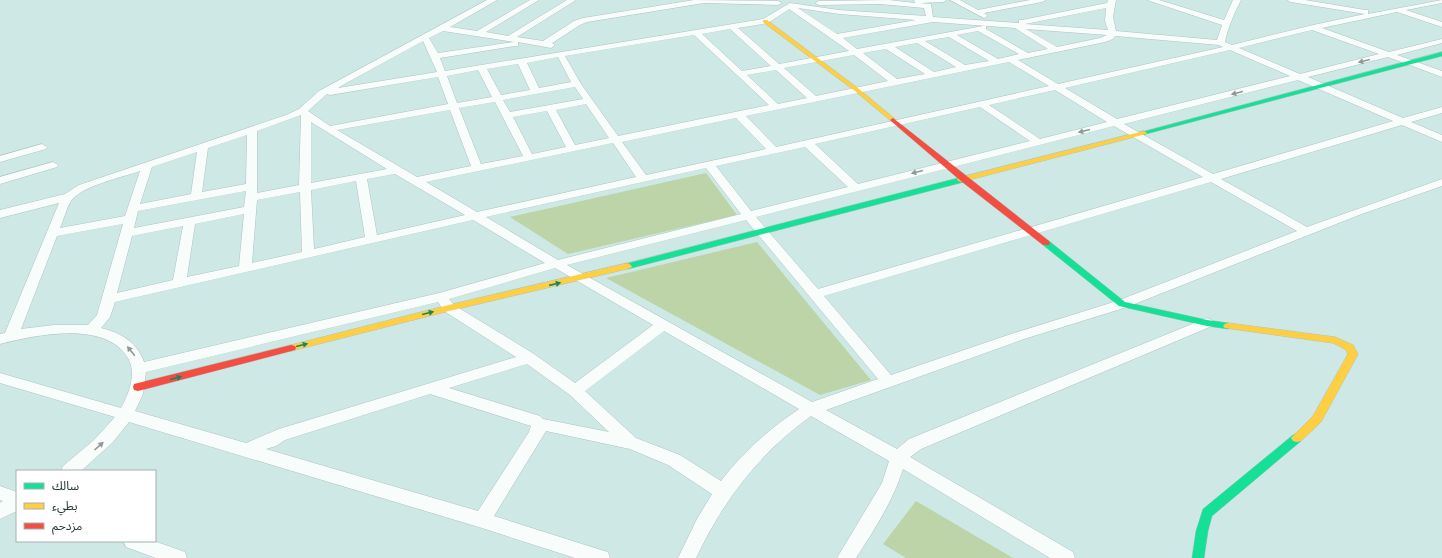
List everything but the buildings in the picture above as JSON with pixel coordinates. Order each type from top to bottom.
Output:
[{"type":"street","points":[[0,214],[67,197],[83,188],[304,113],[322,93],[493,0]]},
{"type":"street","points":[[478,34],[536,0]]},
{"type":"street","points":[[508,39],[572,0]]},
{"type":"street","points":[[686,0],[740,1],[930,20],[1001,24],[1221,43],[1442,139]]},
{"type":"street","points":[[322,93],[521,60],[732,28],[765,21],[785,5],[943,0]]},
{"type":"street","points":[[954,0],[1001,24]]},
{"type":"street","points":[[878,2],[975,11],[1042,0]]},
{"type":"street","points":[[1151,0],[1226,23]]},
{"type":"street","points":[[1221,43],[1222,32],[1237,0]]},
{"type":"street","points":[[1295,0],[1384,10],[1442,25]]},
{"type":"street","points":[[544,44],[577,23],[586,20],[705,1]]},
{"type":"street","points":[[109,299],[1057,87],[1233,47],[1384,10],[1442,1]]},
{"type":"street","points":[[741,74],[951,35],[1112,2],[1108,15],[1109,26],[1113,33]]},
{"type":"street","points":[[839,12],[840,3]]},
{"type":"street","points":[[785,5],[836,37],[895,82]]},
{"type":"street","points":[[928,6],[930,20]]},
{"type":"street","points":[[839,12],[868,32]]},
{"type":"street","points":[[836,37],[930,20]]},
{"type":"street","points":[[765,21],[898,123],[964,179],[1032,231],[1122,304],[1208,323],[1335,340],[1349,347],[1353,354],[1317,420],[1292,443],[1207,513],[1202,531],[1198,558]]},
{"type":"street","points":[[1016,26],[1056,50]]},
{"type":"street","points":[[1313,27],[1442,74]]},
{"type":"street","points":[[442,28],[526,42],[587,50]]},
{"type":"street","points":[[732,28],[779,67],[813,98]]},
{"type":"street","points":[[980,29],[1026,55]]},
{"type":"street","points":[[696,33],[775,106]]},
{"type":"street","points":[[415,181],[813,98],[1056,50],[1102,40],[1110,37],[1113,33]]},
{"type":"street","points":[[951,35],[996,62]]},
{"type":"street","points":[[425,37],[435,56],[477,168]]},
{"type":"street","points":[[919,41],[963,68]]},
{"type":"street","points":[[138,387],[445,302],[556,264],[947,164],[1300,78],[1442,41]]},
{"type":"street","points":[[435,56],[526,42]]},
{"type":"street","points":[[888,47],[931,74]]},
{"type":"street","points":[[560,54],[588,101],[614,140],[643,179]]},
{"type":"street","points":[[140,368],[445,302],[581,278],[762,230],[1322,87],[1442,54]]},
{"type":"street","points":[[1011,59],[1116,123],[1307,232]]},
{"type":"street","points":[[521,60],[536,92]]},
{"type":"street","points":[[481,67],[508,115],[529,157]]},
{"type":"street","points":[[328,129],[577,84]]},
{"type":"street","points":[[508,115],[588,101]]},
{"type":"street","points":[[981,104],[1038,142]]},
{"type":"street","points":[[550,108],[572,148]]},
{"type":"street","points":[[814,295],[1442,110]]},
{"type":"street","points":[[304,113],[328,129],[556,264],[898,458],[1066,558]]},
{"type":"street","points":[[304,113],[308,255]]},
{"type":"street","points":[[738,114],[774,151]]},
{"type":"street","points":[[244,269],[251,198],[252,131]]},
{"type":"street","points":[[807,143],[856,188]]},
{"type":"street","points":[[0,159],[42,147]]},
{"type":"street","points":[[196,197],[203,147]]},
{"type":"street","points":[[0,181],[53,165]]},
{"type":"street","points":[[709,165],[748,216],[762,230],[814,295],[889,382]]},
{"type":"street","points":[[90,331],[103,317],[147,166]]},
{"type":"street","points":[[127,233],[190,221],[251,198],[397,170]]},
{"type":"street","points":[[361,177],[372,240]]},
{"type":"street","points":[[687,558],[709,513],[737,474],[776,435],[791,422],[810,409],[1019,336],[1122,304],[1307,232],[1442,182]]},
{"type":"street","points":[[5,337],[67,197]]},
{"type":"street","points":[[51,233],[196,197],[251,198]]},
{"type":"street","points":[[179,284],[190,221]]},
{"type":"street","points":[[445,302],[529,358],[575,391],[632,443]]},
{"type":"street","points":[[846,558],[875,512],[890,484],[898,458],[915,444],[1208,323]]},
{"type":"street","points":[[575,391],[663,325]]},
{"type":"street","points":[[5,337],[44,330],[74,328],[100,332],[120,339],[133,352],[140,368],[138,387],[126,414],[102,443],[70,470]]},
{"type":"street","points":[[246,450],[270,441],[279,435],[529,358]]},
{"type":"street","points":[[0,378],[482,520],[601,558]]},
{"type":"street","points":[[432,389],[534,420],[539,424],[632,443],[674,460],[724,492]]},
{"type":"street","points":[[482,520],[535,436],[539,424]]},
{"type":"street","points":[[0,493],[16,499]]},
{"type":"street","points":[[0,511],[16,503]]},
{"type":"street","points":[[135,542],[178,558]]},
{"type":"green space","points":[[706,173],[737,215],[568,254],[510,217]]},
{"type":"green space","points":[[757,242],[871,380],[820,395],[606,278]]},
{"type":"green space","points":[[916,501],[1013,558],[906,558],[883,544]]},
{"type":"traffic: fast","points":[[1144,133],[1442,54]]},
{"type":"traffic: fast","points":[[628,266],[961,180]]},
{"type":"traffic: fast","points":[[1046,243],[1122,304],[1207,323],[1228,326]]},
{"type":"traffic: fast","points":[[1198,558],[1202,531],[1207,513],[1297,438]]},
{"type":"traffic: slow","points":[[765,21],[857,90],[893,120]]},
{"type":"traffic: slow","points":[[961,180],[1144,133]]},
{"type":"traffic: slow","points":[[291,348],[449,308],[628,266]]},
{"type":"traffic: slow","points":[[1228,326],[1335,340],[1349,347],[1353,354],[1317,419],[1297,438]]},
{"type":"traffic: jam","points":[[893,120],[964,179],[1046,243]]},
{"type":"traffic: jam","points":[[138,387],[291,348]]}]
